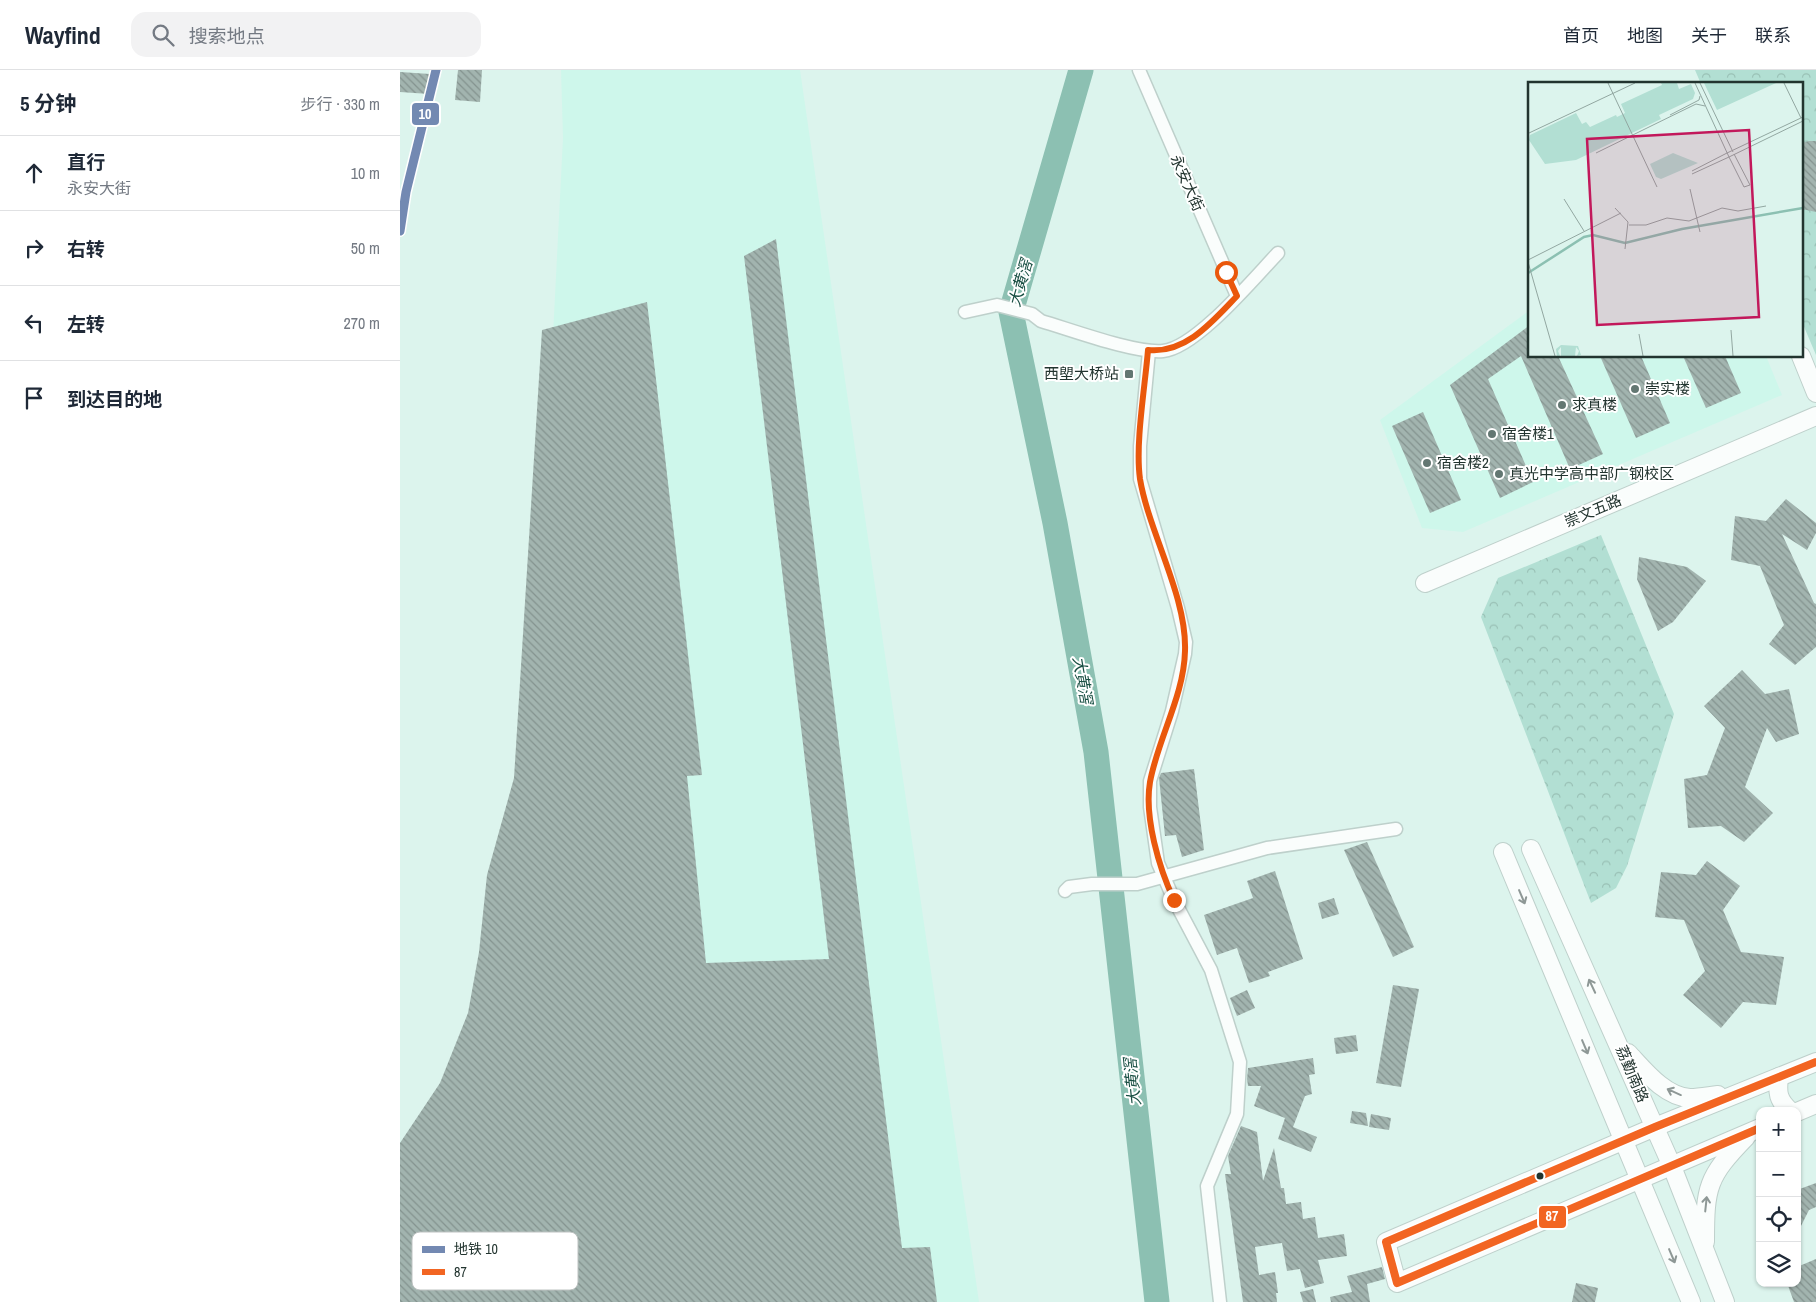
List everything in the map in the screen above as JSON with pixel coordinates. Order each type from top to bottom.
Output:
[{"type":"street","name":"永安大街","points":[[1139,70],[1237,296]]},
{"type":"street","points":[[965,312],[996,305],[1032,314],[1041,321],[1161,352],[1180,346],[1237,296],[1278,253]]},
{"type":"street","points":[[1148,350],[1140,446],[1140,479],[1178,608],[1186,642],[1181,675],[1149,792],[1155,847],[1163,877],[1211,970],[1240,1062],[1237,1114],[1207,1186],[1220,1302]]},
{"type":"street","points":[[1801,358],[1816,393]]},
{"type":"street","name":"崇文五路","points":[[1425,582],[1816,416]]},
{"type":"street","points":[[1065,891],[1069,887],[1092,884],[1137,884],[1267,848],[1396,829]]},
{"type":"street","name":"荔勤南路","points":[[1531,849],[1671,1164],[1704,1253],[1725,1302]]},
{"type":"street","points":[[1503,852],[1691,1302]]},
{"type":"street","points":[[1619,1044],[1647,1073],[1672,1092],[1689,1098],[1738,1093]]},
{"type":"street","points":[[1756,1129],[1397,1283],[1386,1242],[1655,1127],[1816,1062]]},
{"type":"street","points":[[1779,1077],[1777,1093],[1781,1103],[1786,1107]]},
{"type":"street","points":[[1801,1110],[1816,1104]]},
{"type":"street","points":[[1704,1253],[1705,1202],[1710,1182],[1723,1161],[1756,1129]]},
{"type":"shaded area","points":[[561,70],[800,70],[979,1302],[400,1302],[400,1191],[523,929],[563,138]]},
{"type":"shaded area","name":"真光中学高中部广钢校区","points":[[1528,311],[1528,358],[1767,358],[1782,395],[1463,532],[1422,528],[1380,420]]},
{"type":"green space","points":[[1695,70],[1816,70],[1816,355],[1804,327],[1804,82],[1700,82]]},
{"type":"green space","points":[[1601,535],[1674,714],[1627,866],[1616,888],[1591,903],[1481,617],[1498,578]]},
{"type":"building","points":[[458,70],[482,70],[480,102],[455,100]]},
{"type":"building","points":[[400,72],[430,74],[429,94],[400,92]]},
{"type":"building","points":[[1816,141],[1816,212],[1804,209],[1804,142]]},
{"type":"building","points":[[776,239],[902,1248],[930,1247],[937,1302],[400,1302],[400,1143],[440,1083],[468,1013],[479,952],[487,875],[514,778],[542,330],[647,302],[702,775],[687,776],[706,963],[829,959],[744,256]]},
{"type":"building","points":[[1528,326],[1528,358],[1559,358],[1603,454],[1570,469],[1521,356],[1488,379],[1533,482],[1500,498],[1450,385]]},
{"type":"building","name":"崇实楼","points":[[1601,358],[1642,358],[1670,423],[1636,438]]},
{"type":"building","points":[[1684,358],[1726,358],[1741,393],[1706,408]]},
{"type":"building","name":"宿舍楼2","points":[[1423,412],[1461,500],[1430,513],[1392,426]]},
{"type":"building","points":[[1786,499],[1816,523],[1816,533],[1807,550],[1782,534],[1816,604],[1816,647],[1795,665],[1769,644],[1784,625],[1760,566],[1731,560],[1735,516],[1766,521]]},
{"type":"building","points":[[1639,557],[1687,567],[1706,581],[1673,622],[1658,631],[1637,579]]},
{"type":"building","points":[[1742,670],[1765,694],[1789,689],[1799,734],[1776,742],[1767,728],[1745,787],[1773,813],[1744,842],[1721,826],[1688,828],[1684,779],[1707,775],[1725,728],[1704,706]]},
{"type":"building","points":[[1194,769],[1204,850],[1182,857],[1176,835],[1165,836],[1159,778],[1161,773]]},
{"type":"building","points":[[1367,842],[1414,947],[1393,957],[1344,850]]},
{"type":"building","points":[[1707,861],[1740,886],[1723,910],[1741,952],[1784,957],[1776,1005],[1743,1002],[1721,1028],[1683,995],[1705,971],[1684,920],[1655,917],[1661,872],[1696,875]]},
{"type":"building","points":[[1275,871],[1303,959],[1268,972],[1270,976],[1249,983],[1237,948],[1217,955],[1204,915],[1253,898],[1247,881]]},
{"type":"building","points":[[1334,898],[1339,914],[1322,919],[1318,903]]},
{"type":"building","points":[[1393,985],[1419,989],[1401,1087],[1376,1083]]},
{"type":"building","points":[[1247,990],[1255,1008],[1237,1016],[1230,998]]},
{"type":"building","points":[[1356,1035],[1358,1051],[1336,1054],[1334,1038]]},
{"type":"building","points":[[1313,1058],[1315,1074],[1309,1075],[1312,1094],[1305,1096],[1293,1127],[1317,1137],[1311,1152],[1278,1139],[1285,1118],[1254,1106],[1261,1086],[1248,1086],[1247,1079],[1248,1068]]},
{"type":"building","points":[[1352,1111],[1366,1113],[1368,1126],[1350,1123]]},
{"type":"building","points":[[1371,1114],[1391,1118],[1389,1130],[1369,1127]]},
{"type":"building","points":[[1241,1126],[1257,1132],[1263,1181],[1274,1148],[1281,1188],[1284,1188],[1286,1204],[1301,1202],[1303,1219],[1315,1217],[1318,1238],[1344,1234],[1347,1256],[1318,1260],[1324,1283],[1305,1288],[1300,1269],[1287,1271],[1282,1243],[1255,1247],[1259,1275],[1275,1272],[1278,1293],[1276,1293],[1277,1302],[1243,1302],[1225,1174],[1231,1174],[1228,1156]]},
{"type":"building","points":[[1816,1183],[1816,1207],[1809,1210],[1801,1226],[1801,1197],[1801,1189]]},
{"type":"building","points":[[1816,1259],[1816,1302],[1794,1302],[1788,1287],[1801,1287],[1801,1265]]},
{"type":"building","points":[[1382,1267],[1385,1279],[1367,1284],[1370,1302],[1331,1302],[1330,1297],[1352,1292],[1347,1276]]},
{"type":"building","points":[[1576,1283],[1598,1288],[1595,1302],[1572,1302]]},
{"type":"building","points":[[1313,1289],[1316,1302],[1303,1302],[1300,1292]]},
{"type":"waterway","name":"大黄滘","points":[[1081,70],[1011,312],[1055,523],[1096,752],[1157,1302]]},
{"type":"metro line","name":"10","points":[[400,231],[406,192],[436,70]]},
{"type":"transit line","name":"87","points":[[1756,1130],[1397,1283],[1386,1242],[1655,1127],[1816,1062]]},
{"type":"place","name":"西塱大桥站","points":[[1129,374]]},
{"type":"place","name":"崇实楼","points":[[1635,389]]},
{"type":"place","name":"求真楼","points":[[1562,405]]},
{"type":"place","name":"宿舍楼1","points":[[1492,434]]},
{"type":"place","name":"宿舍楼2","points":[[1427,463]]},
{"type":"place","name":"真光中学高中部广钢校区","points":[[1499,474]]},
{"type":"route","points":[[1174,900],[1158,863],[1149,792],[1150,781],[1181,675],[1186,642],[1166,563],[1140,479],[1140,446],[1148,350],[1161,352],[1180,346],[1223,311],[1237,296],[1226,272]]}]
